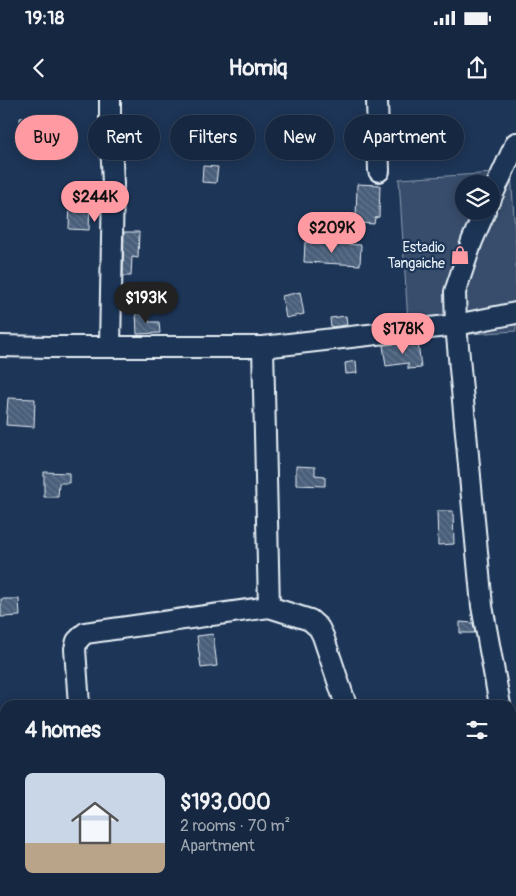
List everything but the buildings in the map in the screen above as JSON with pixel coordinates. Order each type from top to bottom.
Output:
[{"type":"street","points":[[110,100],[113,184],[110,347]]},
{"type":"street","points":[[377,100],[379,171]]},
{"type":"street","points":[[500,179],[516,144]]},
{"type":"street","points":[[481,220],[455,292],[456,325],[482,606],[499,700]]},
{"type":"street","points":[[0,346],[262,347],[456,325],[516,313]]},
{"type":"street","points":[[262,347],[269,607]]},
{"type":"street","points":[[79,700],[76,649],[77,641],[85,633],[269,607],[310,620],[319,628],[344,700]]},
{"type":"shaded area","points":[[511,172],[516,247],[516,331],[409,338],[399,179],[455,176],[455,220],[500,220],[500,175],[463,175]]},
{"type":"place","name":"Estadio Tangaiche","points":[[460,255]]}]
